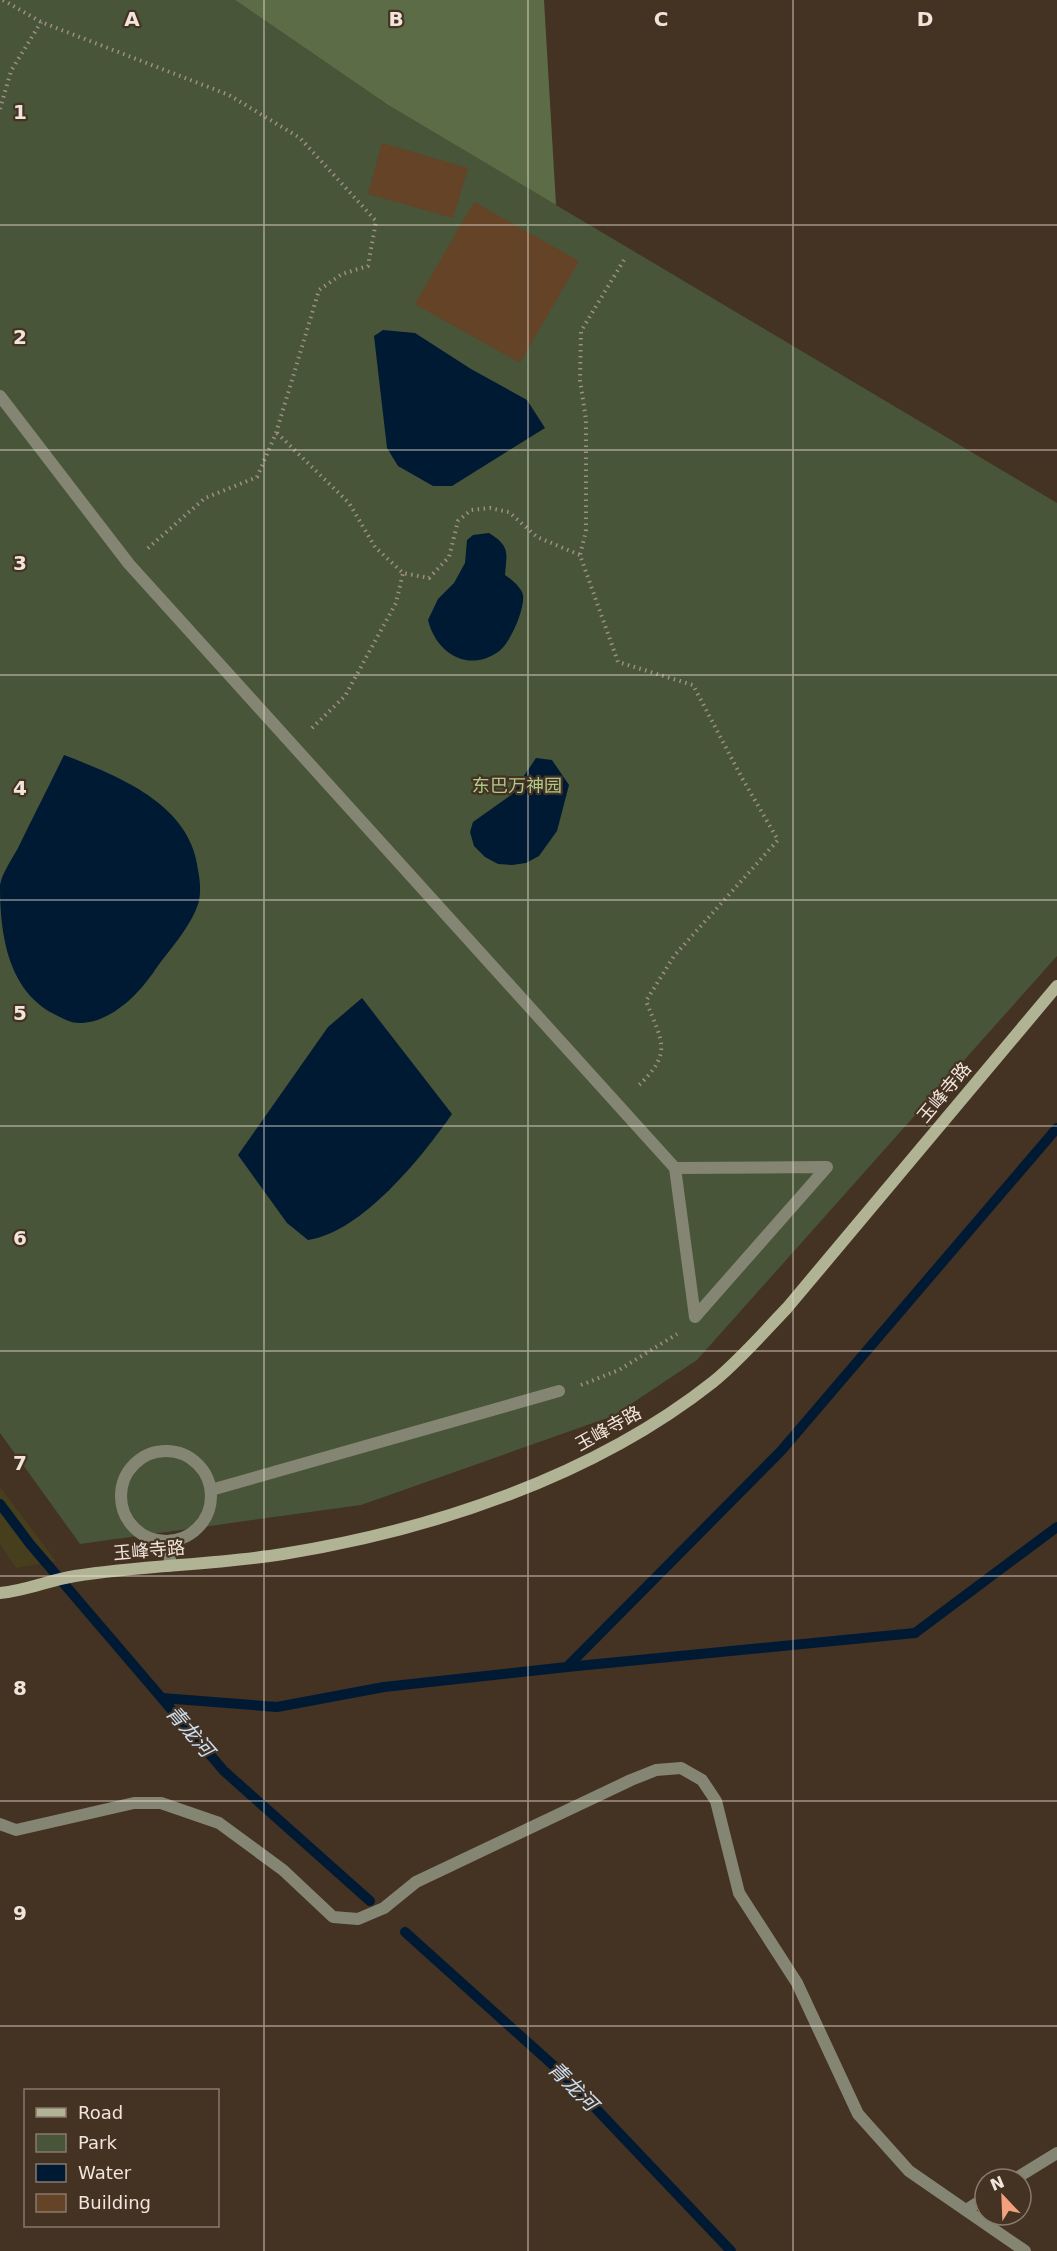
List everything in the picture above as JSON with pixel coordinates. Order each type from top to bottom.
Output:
[{"type":"main road","name":"玉峰寺路","points":[[1,1595],[73,1576],[283,1554],[408,1527],[479,1505],[584,1463],[668,1415],[714,1381],[752,1346],[787,1308],[1057,986]]},
{"type":"street","points":[[0,396],[129,564],[675,1168],[695,1317]]},
{"type":"street","points":[[675,1168],[827,1167],[695,1317]]},
{"type":"street","points":[[212,1490],[559,1391]]},
{"type":"street","points":[[178,1452],[198,1464],[206,1473],[212,1490],[210,1507],[202,1524],[189,1535],[172,1541],[154,1539],[138,1531],[127,1518],[121,1501],[123,1483],[129,1470],[139,1460],[152,1453],[178,1452]]},
{"type":"street","points":[[169,1566],[172,1541]]},
{"type":"street","points":[[0,1824],[16,1830],[134,1803],[161,1803],[219,1823],[283,1870],[333,1917],[358,1919],[384,1908],[416,1882],[610,1791],[656,1770],[681,1768],[702,1780],[716,1801],[739,1893],[797,1983],[858,2114],[909,2171],[1025,2251]]},
{"type":"street","points":[[1033,2168],[1057,2153]]},
{"type":"street","points":[[966,2210],[973,2206]]},
{"type":"path","points":[[3,0],[41,22],[229,95],[300,138],[376,221],[368,266],[342,274],[319,290],[276,433],[257,477],[205,498],[129,564]]},
{"type":"path","points":[[0,109],[11,72],[41,22]]},
{"type":"path","points":[[618,1105],[656,1069],[663,1046],[646,1000],[674,956],[778,840],[693,685],[618,662],[580,555],[586,531],[586,420],[580,380],[581,332],[624,261]]},
{"type":"path","points":[[276,433],[350,503],[375,547],[404,573],[429,578],[448,557],[458,521],[471,510],[490,508],[509,512],[537,537],[580,555]]},
{"type":"path","points":[[293,746],[345,696],[396,603],[404,573]]},
{"type":"path","points":[[559,1391],[619,1370],[672,1340],[695,1317]]},
{"type":"green space","name":"东巴万神园","points":[[0,0],[235,0],[388,105],[1057,503],[1057,956],[697,1360],[613,1416],[361,1505],[80,1544],[0,1433]]},
{"type":"green space","points":[[235,0],[544,0],[556,205],[388,105]]},
{"type":"sand","points":[[0,1487],[56,1561],[16,1568],[0,1544]]},
{"type":"water","points":[[383,330],[415,333],[471,369],[527,400],[545,428],[452,486],[433,486],[398,466],[387,448],[374,336]]},
{"type":"water","points":[[489,533],[501,542],[506,550],[505,575],[516,583],[522,592],[522,609],[512,634],[503,648],[487,658],[465,660],[446,650],[438,642],[428,620],[438,599],[454,583],[465,563],[467,540],[473,535]]},
{"type":"water","points":[[64,755],[128,783],[167,810],[182,827],[192,847],[200,886],[199,901],[191,920],[141,988],[113,1013],[91,1022],[79,1023],[54,1014],[38,1004],[26,991],[10,959],[0,904],[0,885],[3,876]]},
{"type":"water","points":[[536,758],[552,760],[569,785],[557,831],[539,856],[526,863],[498,864],[485,857],[474,846],[470,832],[473,822],[511,795]]},
{"type":"water","points":[[362,998],[452,1114],[407,1171],[369,1208],[349,1223],[328,1234],[308,1240],[287,1223],[238,1155],[328,1027]]},
{"type":"building","points":[[382,143],[468,168],[453,218],[368,194]]},
{"type":"building","points":[[474,202],[579,261],[520,363],[415,304]]},
{"type":"waterway","points":[[162,1698],[277,1707],[384,1687],[567,1667],[781,1451],[1057,1128]]},
{"type":"waterway","name":"青龙河","points":[[0,1504],[30,1544],[224,1771],[370,1901]]},
{"type":"waterway","points":[[567,1667],[915,1633],[1057,1527]]},
{"type":"waterway","name":"青龙河","points":[[405,1932],[564,2075],[731,2251]]}]
